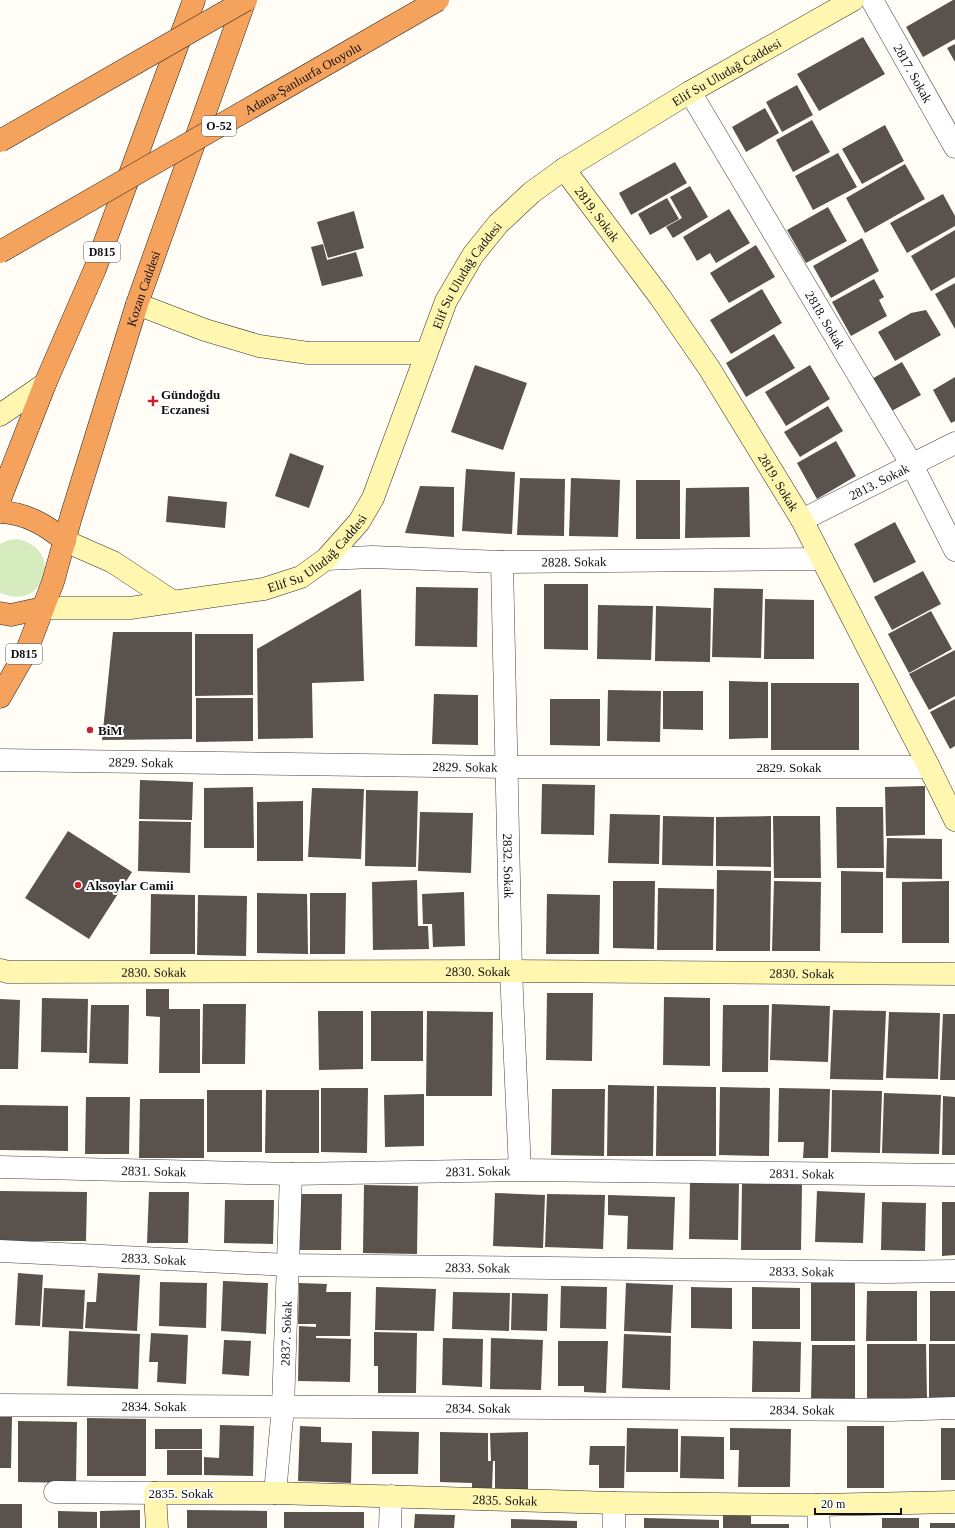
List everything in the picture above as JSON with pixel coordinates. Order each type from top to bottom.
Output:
[{"type":"highway","name":"D815","points":[[0,500],[45,384],[95,269],[194,0]]},
{"type":"highway","points":[[0,141],[245,0]]},
{"type":"highway","name":"Kozan Caddesi","points":[[43,608],[53,582],[137,304],[245,0]]},
{"type":"highway","name":"Adana-Şanlıurfa Otoyolu","points":[[0,252],[438,0]]},
{"type":"highway","points":[[0,512],[24,516],[39,522],[52,530],[65,541]]},
{"type":"highway","name":"D815","points":[[0,697],[27,650],[43,608]]},
{"type":"highway","points":[[0,613],[11,615],[43,608]]},
{"type":"street","name":"Elif Su Uludağ Caddesi","points":[[43,608],[130,608],[264,588],[301,577],[326,559],[360,522],[373,498],[446,301],[473,255],[498,224],[531,193],[564,169],[690,92],[853,0]]},
{"type":"street","name":"2817. Sokak","points":[[872,0],[955,147]]},
{"type":"street","name":"2818. Sokak","points":[[690,92],[912,465],[955,550]]},
{"type":"street","name":"2819. Sokak","points":[[564,169],[660,297],[709,368],[802,520],[955,820]]},
{"type":"street","points":[[137,304],[206,330],[259,346],[308,353],[426,353]]},
{"type":"street","points":[[0,415],[45,384]]},
{"type":"street","name":"2813. Sokak","points":[[802,520],[955,443]]},
{"type":"street","points":[[65,541],[113,562],[172,601]]},
{"type":"street","name":"2828. Sokak","points":[[326,559],[372,557],[502,562],[822,559]]},
{"type":"street","name":"2832. Sokak","points":[[502,562],[511,971],[520,1170]]},
{"type":"street","name":"2829. Sokak","points":[[0,760],[507,767],[929,767]]},
{"type":"street","name":"2830. Sokak","points":[[0,970],[8,972],[511,971],[955,974]]},
{"type":"street","name":"2831. Sokak","points":[[0,1167],[290,1174],[520,1170],[955,1175]]},
{"type":"street","name":"2837. Sokak","points":[[275,1493],[283,1407],[290,1174]]},
{"type":"street","name":"2833. Sokak","points":[[0,1251],[288,1265],[878,1272],[955,1271]]},
{"type":"street","name":"2834. Sokak","points":[[0,1405],[893,1410],[955,1408]]},
{"type":"street","name":"2835. Sokak","points":[[55,1492],[275,1493],[614,1503],[818,1505],[955,1502]]},
{"type":"street","points":[[155,1493],[157,1528]]},
{"type":"street","points":[[390,1496],[390,1528]]},
{"type":"street","points":[[614,1503],[614,1528]]},
{"type":"street","points":[[818,1505],[819,1528]]},
{"type":"green space","points":[[18,539],[33,545],[41,555],[45,566],[44,577],[38,587],[28,594],[16,597],[0,593],[0,544],[9,540]]},
{"type":"building","points":[[955,0],[955,39],[923,57],[906,27]]},
{"type":"building","points":[[863,37],[885,74],[819,111],[797,74]]},
{"type":"building","points":[[955,44],[955,62],[947,48]]},
{"type":"building","points":[[797,85],[813,115],[782,132],[766,102]]},
{"type":"building","points":[[765,108],[779,133],[746,152],[732,127]]},
{"type":"building","points":[[812,120],[830,152],[793,172],[776,140]]},
{"type":"building","points":[[885,125],[904,161],[862,184],[842,149]]},
{"type":"building","points":[[838,153],[857,187],[813,210],[795,176]]},
{"type":"building","points":[[675,162],[687,183],[631,215],[619,193]]},
{"type":"building","points":[[905,164],[925,199],[865,233],[846,198]]},
{"type":"building","points":[[690,186],[708,217],[673,238],[666,227],[682,218],[670,197]]},
{"type":"building","points":[[943,194],[955,216],[955,226],[907,253],[890,223]]},
{"type":"building","points":[[667,198],[679,219],[650,235],[638,214]]},
{"type":"building","points":[[828,207],[847,241],[806,263],[787,230]]},
{"type":"building","points":[[729,209],[750,243],[716,263],[710,253],[697,261],[683,237]]},
{"type":"building","points":[[354,211],[364,248],[328,258],[317,222]]},
{"type":"building","points":[[955,230],[955,277],[931,291],[911,256]]},
{"type":"building","points":[[862,238],[879,271],[831,298],[813,266]]},
{"type":"building","points":[[323,244],[327,260],[356,252],[363,276],[322,286],[311,247]]},
{"type":"building","points":[[756,245],[775,277],[729,303],[710,273]]},
{"type":"building","points":[[874,279],[884,297],[879,300],[887,316],[851,336],[832,302]]},
{"type":"building","points":[[955,283],[955,329],[935,294]]},
{"type":"building","points":[[762,289],[782,323],[731,354],[710,320]]},
{"type":"building","points":[[926,310],[941,335],[895,361],[878,332],[911,313]]},
{"type":"building","points":[[774,334],[795,368],[746,397],[726,363]]},
{"type":"building","points":[[902,362],[921,395],[886,414],[868,381]]},
{"type":"building","points":[[475,365],[527,383],[503,450],[451,432]]},
{"type":"building","points":[[810,365],[830,399],[786,426],[765,392]]},
{"type":"building","points":[[955,377],[955,421],[951,423],[933,390]]},
{"type":"building","points":[[828,406],[843,431],[800,457],[784,432]]},
{"type":"building","points":[[836,441],[856,476],[817,499],[797,463]]},
{"type":"building","points":[[290,453],[324,466],[309,508],[275,496]]},
{"type":"building","points":[[466,469],[515,472],[512,534],[462,531]]},
{"type":"building","points":[[520,478],[565,479],[564,536],[517,535]]},
{"type":"building","points":[[571,478],[620,480],[618,537],[569,536]]},
{"type":"building","points":[[636,480],[680,480],[680,539],[636,539]]},
{"type":"building","points":[[420,486],[454,487],[454,537],[405,533]]},
{"type":"building","points":[[749,487],[750,537],[685,538],[686,488]]},
{"type":"building","points":[[168,496],[227,502],[225,528],[166,522]]},
{"type":"building","points":[[895,522],[916,562],[874,583],[854,544]]},
{"type":"building","points":[[923,571],[941,604],[892,630],[874,597]]},
{"type":"building","points":[[544,584],[588,584],[588,650],[544,649]]},
{"type":"building","points":[[416,587],[478,588],[477,647],[415,646]]},
{"type":"building","points":[[714,588],[763,589],[761,658],[712,657]]},
{"type":"building","points":[[361,589],[364,681],[312,683],[313,738],[258,739],[257,649]]},
{"type":"building","points":[[765,599],[814,600],[814,659],[764,659]]},
{"type":"building","points":[[598,605],[653,606],[651,660],[597,659]]},
{"type":"building","points":[[656,606],[711,608],[710,662],[655,661]]},
{"type":"building","points":[[931,611],[952,649],[909,673],[888,634]]},
{"type":"building","points":[[113,632],[192,632],[192,739],[102,740]]},
{"type":"building","points":[[195,634],[253,634],[253,695],[195,696]]},
{"type":"building","points":[[955,650],[955,696],[929,710],[909,674]]},
{"type":"building","points":[[729,681],[768,682],[768,738],[729,739]]},
{"type":"building","points":[[771,683],[859,683],[859,750],[771,750]]},
{"type":"building","points":[[608,690],[661,691],[660,742],[607,741]]},
{"type":"building","points":[[663,691],[703,691],[703,730],[663,729]]},
{"type":"building","points":[[434,694],[478,695],[478,745],[432,744]]},
{"type":"building","points":[[196,698],[253,698],[253,741],[196,742]]},
{"type":"building","points":[[550,699],[600,699],[600,746],[550,745]]},
{"type":"building","points":[[955,699],[955,746],[950,749],[930,712]]},
{"type":"building","points":[[140,780],[193,782],[192,820],[139,819]]},
{"type":"building","points":[[542,784],[595,785],[594,835],[541,834]]},
{"type":"building","points":[[925,786],[925,835],[886,836],[885,787]]},
{"type":"building","points":[[253,787],[254,848],[204,848],[204,788]]},
{"type":"building","points":[[312,788],[364,789],[361,859],[308,857]]},
{"type":"building","points":[[366,790],[418,791],[416,867],[365,866]]},
{"type":"building","points":[[303,801],[303,861],[257,861],[257,802]]},
{"type":"building","points":[[836,807],[883,807],[884,868],[837,868]]},
{"type":"building","points":[[420,812],[473,813],[471,873],[418,871]]},
{"type":"building","points":[[610,814],[660,815],[659,864],[608,863]]},
{"type":"building","points":[[663,816],[714,817],[713,866],[662,865]]},
{"type":"building","points":[[771,816],[771,867],[716,866],[716,817]]},
{"type":"building","points":[[773,816],[820,816],[821,878],[774,878]]},
{"type":"building","points":[[139,821],[191,822],[190,873],[138,871]]},
{"type":"building","name":"Aksoylar Camii","points":[[68,831],[132,872],[89,939],[25,898]]},
{"type":"building","points":[[887,838],[942,839],[942,879],[886,878]]},
{"type":"building","points":[[717,870],[771,871],[770,951],[716,951]]},
{"type":"building","points":[[841,871],[883,872],[883,933],[841,933]]},
{"type":"building","points":[[417,880],[418,926],[428,926],[429,949],[373,950],[372,882]]},
{"type":"building","points":[[613,881],[655,881],[654,949],[613,948]]},
{"type":"building","points":[[774,881],[821,882],[820,951],[772,951]]},
{"type":"building","points":[[949,881],[949,943],[902,943],[902,882]]},
{"type":"building","points":[[658,888],[714,889],[713,950],[657,950]]},
{"type":"building","points":[[464,892],[465,946],[433,947],[432,924],[423,924],[422,894]]},
{"type":"building","points":[[257,893],[307,894],[308,954],[257,953]]},
{"type":"building","points":[[310,893],[346,893],[345,954],[310,954]]},
{"type":"building","points":[[151,894],[195,895],[195,954],[150,954]]},
{"type":"building","points":[[547,894],[600,895],[599,954],[546,954]]},
{"type":"building","points":[[198,895],[247,896],[246,956],[197,955]]},
{"type":"building","points":[[146,989],[169,989],[169,1009],[200,1009],[200,1073],[159,1073],[160,1017],[146,1016]]},
{"type":"building","points":[[547,993],[593,993],[592,1061],[546,1060]]},
{"type":"building","points":[[664,997],[710,998],[710,1066],[663,1065]]},
{"type":"building","points":[[42,998],[88,999],[87,1053],[41,1052]]},
{"type":"building","points":[[0,999],[20,1000],[18,1069],[0,1069]]},
{"type":"building","points":[[203,1004],[246,1004],[245,1064],[202,1064]]},
{"type":"building","points":[[772,1004],[830,1006],[828,1062],[770,1060]]},
{"type":"building","points":[[91,1005],[129,1005],[128,1064],[89,1063]]},
{"type":"building","points":[[723,1005],[769,1005],[768,1072],[722,1072]]},
{"type":"building","points":[[833,1010],[886,1011],[883,1080],[830,1079]]},
{"type":"building","points":[[318,1011],[363,1011],[363,1069],[319,1070]]},
{"type":"building","points":[[371,1011],[423,1011],[423,1061],[371,1061]]},
{"type":"building","points":[[427,1011],[493,1012],[492,1096],[426,1096]]},
{"type":"building","points":[[889,1012],[940,1013],[938,1079],[886,1078]]},
{"type":"building","points":[[943,1014],[955,1014],[955,1080],[940,1080]]},
{"type":"building","points":[[608,1085],[654,1086],[653,1156],[607,1156]]},
{"type":"building","points":[[657,1086],[716,1087],[716,1156],[656,1156]]},
{"type":"building","points":[[720,1087],[770,1088],[769,1156],[719,1155]]},
{"type":"building","points":[[321,1088],[368,1088],[367,1153],[321,1152]]},
{"type":"building","points":[[779,1088],[830,1089],[828,1158],[803,1158],[804,1142],[778,1142]]},
{"type":"building","points":[[552,1089],[605,1089],[604,1156],[551,1155]]},
{"type":"building","points":[[207,1090],[262,1090],[262,1152],[207,1152]]},
{"type":"building","points":[[266,1090],[319,1090],[319,1153],[265,1153]]},
{"type":"building","points":[[832,1090],[882,1091],[880,1153],[831,1152]]},
{"type":"building","points":[[884,1093],[941,1095],[939,1154],[882,1153]]},
{"type":"building","points":[[424,1094],[424,1146],[385,1147],[384,1095]]},
{"type":"building","points":[[943,1096],[955,1097],[955,1155],[942,1155]]},
{"type":"building","points":[[86,1097],[130,1097],[129,1154],[85,1154]]},
{"type":"building","points":[[140,1099],[204,1099],[204,1158],[139,1158]]},
{"type":"building","points":[[0,1105],[68,1106],[68,1151],[0,1150]]},
{"type":"building","points":[[690,1182],[739,1182],[738,1240],[689,1239]]},
{"type":"building","points":[[742,1183],[802,1183],[801,1250],[741,1250]]},
{"type":"building","points":[[364,1185],[418,1186],[417,1254],[363,1253]]},
{"type":"building","points":[[0,1191],[87,1192],[86,1241],[0,1241]]},
{"type":"building","points":[[817,1191],[865,1193],[863,1243],[815,1242]]},
{"type":"building","points":[[149,1192],[189,1192],[188,1243],[147,1243]]},
{"type":"building","points":[[495,1193],[545,1195],[543,1248],[493,1246]]},
{"type":"building","points":[[299,1194],[342,1194],[341,1250],[299,1250]]},
{"type":"building","points":[[547,1194],[605,1195],[603,1249],[545,1247]]},
{"type":"building","points":[[608,1195],[675,1197],[673,1250],[627,1249],[628,1216],[608,1215]]},
{"type":"building","points":[[225,1200],[274,1200],[273,1244],[224,1243]]},
{"type":"building","points":[[882,1202],[926,1203],[925,1251],[881,1250]]},
{"type":"building","points":[[942,1202],[955,1202],[955,1255],[942,1256]]},
{"type":"building","points":[[18,1273],[43,1275],[40,1326],[15,1325]]},
{"type":"building","points":[[98,1273],[140,1275],[137,1331],[85,1328],[87,1302],[96,1302]]},
{"type":"building","points":[[223,1281],[268,1283],[266,1334],[221,1331]]},
{"type":"building","points":[[160,1282],[207,1283],[206,1328],[159,1326]]},
{"type":"building","points":[[299,1283],[327,1284],[326,1292],[351,1292],[350,1336],[316,1336],[316,1338],[351,1339],[350,1382],[298,1381],[299,1326],[316,1327],[316,1324],[298,1324]]},
{"type":"building","points":[[626,1283],[673,1285],[671,1333],[624,1331]]},
{"type":"building","points":[[811,1283],[855,1283],[855,1341],[811,1341]]},
{"type":"building","points":[[561,1286],[607,1287],[606,1329],[560,1328]]},
{"type":"building","points":[[376,1287],[436,1289],[434,1331],[375,1330]]},
{"type":"building","points":[[691,1287],[732,1288],[732,1329],[691,1328]]},
{"type":"building","points":[[752,1287],[800,1288],[800,1329],[752,1329]]},
{"type":"building","points":[[44,1288],[85,1290],[83,1329],[42,1327]]},
{"type":"building","points":[[867,1291],[917,1291],[917,1341],[866,1341]]},
{"type":"building","points":[[930,1291],[955,1291],[955,1341],[930,1341]]},
{"type":"building","points":[[453,1292],[510,1293],[509,1331],[452,1329]]},
{"type":"building","points":[[512,1293],[548,1294],[547,1331],[511,1330]]},
{"type":"building","points":[[69,1331],[140,1334],[138,1389],[67,1386]]},
{"type":"building","points":[[374,1332],[417,1333],[416,1393],[378,1393],[378,1366],[374,1366]]},
{"type":"building","points":[[151,1333],[188,1335],[186,1384],[157,1382],[158,1362],[149,1362]]},
{"type":"building","points":[[624,1334],[671,1336],[670,1390],[622,1388]]},
{"type":"building","points":[[443,1338],[483,1339],[482,1387],[442,1385]]},
{"type":"building","points":[[491,1338],[543,1340],[541,1390],[490,1389]]},
{"type":"building","points":[[224,1340],[251,1341],[249,1376],[222,1374]]},
{"type":"building","points":[[558,1341],[608,1341],[606,1393],[584,1392],[584,1386],[558,1386]]},
{"type":"building","points":[[753,1341],[801,1342],[800,1392],[752,1392]]},
{"type":"building","points":[[867,1344],[926,1344],[927,1398],[867,1398]]},
{"type":"building","points":[[929,1344],[955,1344],[955,1398],[929,1398]]},
{"type":"building","points":[[812,1345],[855,1345],[855,1399],[811,1400]]},
{"type":"building","points":[[0,1417],[12,1417],[11,1468],[0,1468]]},
{"type":"building","points":[[87,1418],[146,1419],[146,1476],[87,1476]]},
{"type":"building","points":[[18,1421],[77,1422],[76,1483],[18,1482]]},
{"type":"building","points":[[220,1425],[254,1426],[253,1476],[204,1475],[204,1457],[219,1458]]},
{"type":"building","points":[[300,1426],[321,1427],[321,1442],[352,1443],[351,1483],[298,1481]]},
{"type":"building","points":[[847,1426],[884,1426],[884,1488],[847,1488]]},
{"type":"building","points":[[627,1428],[678,1429],[678,1472],[626,1472]]},
{"type":"building","points":[[730,1428],[791,1429],[790,1487],[738,1487],[739,1450],[730,1450]]},
{"type":"building","points":[[941,1428],[955,1428],[955,1480],[941,1480]]},
{"type":"building","points":[[155,1429],[202,1429],[202,1449],[155,1449]]},
{"type":"building","points":[[372,1431],[419,1432],[418,1474],[372,1474]]},
{"type":"building","points":[[440,1432],[488,1433],[488,1461],[491,1461],[490,1433],[528,1432],[528,1489],[495,1489],[495,1461],[493,1461],[492,1489],[472,1489],[472,1483],[440,1482]]},
{"type":"building","points":[[681,1436],[724,1437],[724,1479],[680,1478]]},
{"type":"building","points":[[590,1446],[625,1446],[624,1488],[599,1488],[599,1465],[589,1465]]},
{"type":"building","points":[[167,1450],[202,1450],[202,1475],[167,1475]]},
{"type":"building","points":[[0,1504],[22,1504],[22,1528],[0,1528]]},
{"type":"building","points":[[140,1510],[140,1528],[100,1528],[100,1511]]},
{"type":"building","points":[[187,1510],[267,1511],[267,1528],[187,1528]]},
{"type":"building","points":[[58,1511],[97,1512],[97,1528],[58,1528]]},
{"type":"building","points":[[284,1512],[364,1512],[364,1528],[284,1528]]},
{"type":"building","points":[[723,1512],[751,1514],[751,1524],[789,1524],[789,1528],[723,1528]]},
{"type":"building","points":[[415,1514],[455,1515],[454,1528],[414,1528]]},
{"type":"building","points":[[644,1518],[719,1520],[719,1528],[644,1528]]},
{"type":"building","points":[[882,1518],[919,1518],[919,1528],[882,1528]]},
{"type":"building","points":[[511,1519],[577,1521],[577,1528],[511,1528]]},
{"type":"building","points":[[930,1523],[955,1523],[955,1528],[930,1528]]},
{"type":"place","name":"Gündoğdu Eczanesi","points":[[153,401]]},
{"type":"place","name":"BiM","points":[[90,730]]},
{"type":"place","name":"Aksoylar Camii","points":[[78,885]]}]
